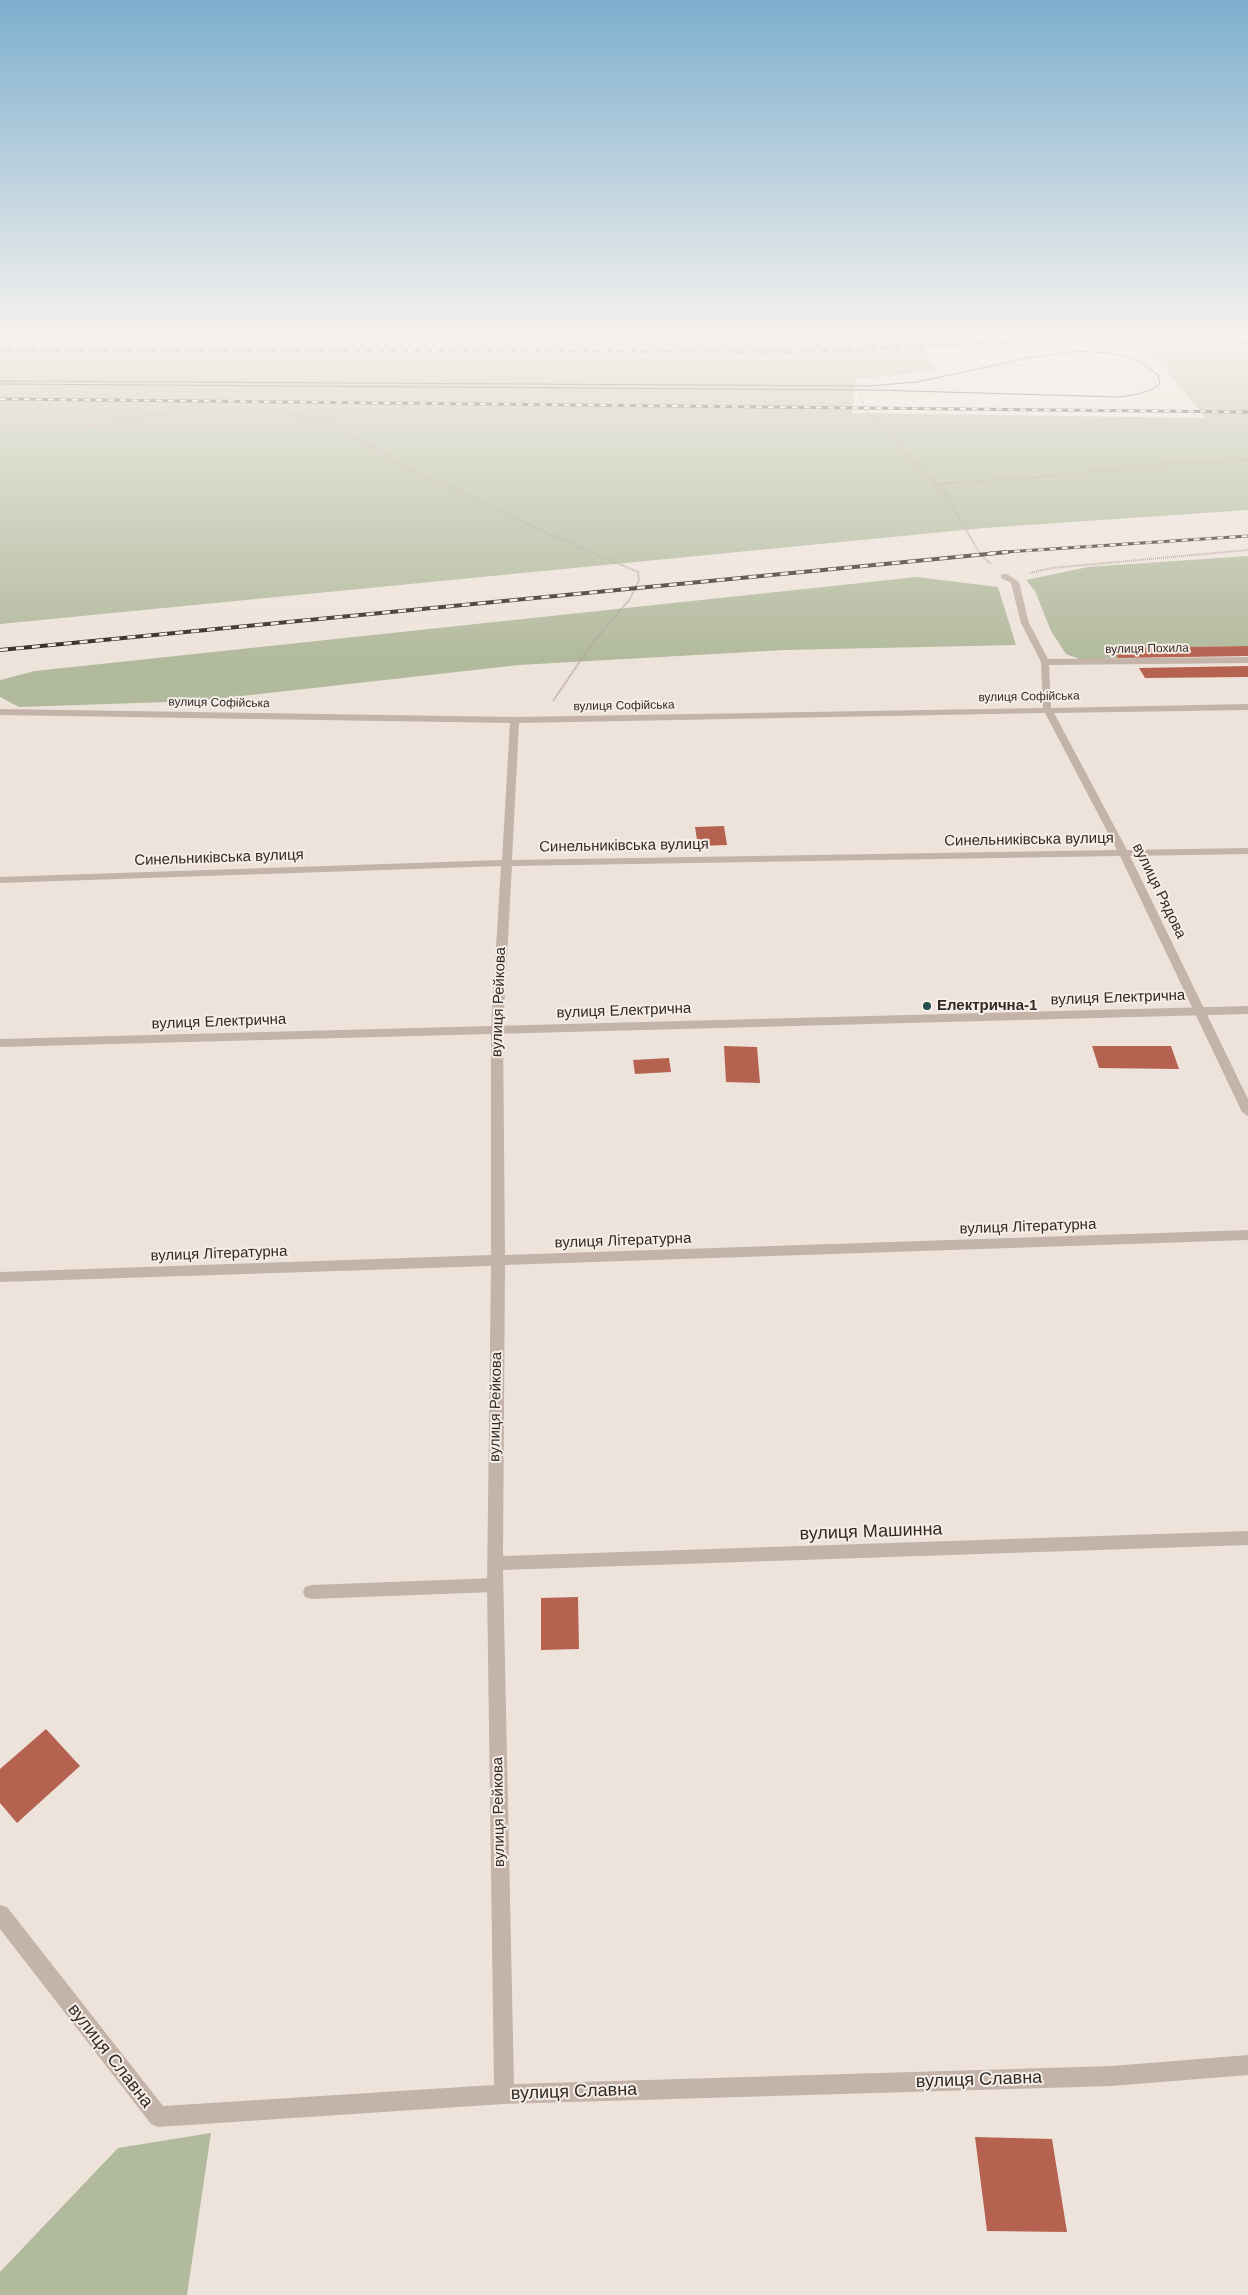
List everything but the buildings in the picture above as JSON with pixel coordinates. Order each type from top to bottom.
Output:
[{"type":"street","points":[[1004,576],[1015,582]]},
{"type":"street","name":"вулиця Рядова","points":[[1015,582],[1026,623],[1045,662],[1047,709],[1124,854],[1248,1112]]},
{"type":"street","name":"вулиця Похила","points":[[1045,662],[1248,660]]},
{"type":"street","name":"вулиця Софійська","points":[[0,712],[538,720],[1047,709],[1248,707]]},
{"type":"street","name":"вулиця Рейкова","points":[[504,2094],[495,1585],[498,1261],[497,1029],[515,720]]},
{"type":"street","name":"Синельниківська вулиця","points":[[0,880],[506,863],[1248,851]]},
{"type":"street","name":"вулиця Електрична","points":[[0,1043],[1248,1010]]},
{"type":"street","name":"вулиця Літературна","points":[[0,1277],[1248,1235]]},
{"type":"street","name":"вулиця Машинна","points":[[495,1563],[1248,1538]]},
{"type":"street","points":[[311,1592],[495,1585]]},
{"type":"street","name":"вулиця Славна","points":[[0,1914],[158,2117],[504,2094],[1112,2076],[1248,2065]]},
{"type":"path","points":[[367,444],[403,465],[529,525],[638,572],[639,580],[630,599],[593,642],[548,709],[538,720]]},
{"type":"path","points":[[897,444],[909,459],[945,493],[980,554],[1004,576]]},
{"type":"path","points":[[936,484],[1054,476],[1184,462],[1248,460]]},
{"type":"path","points":[[1015,582],[1020,577],[1052,568],[1248,550]]},
{"type":"green space","points":[[0,444],[1248,444],[1248,510],[984,528],[0,624]]},
{"type":"green space","points":[[1248,556],[1248,646],[1112,648],[1118,658],[1082,660],[1066,654],[1051,631],[1035,591],[1026,580],[1088,567]]},
{"type":"green space","points":[[917,577],[998,587],[1016,645],[784,650],[519,665],[197,701],[19,707],[0,697],[0,680],[35,671]]},
{"type":"green space","points":[[211,2133],[187,2295],[0,2295],[0,2272],[118,2148]]},
{"type":"railway","points":[[990,553],[1248,536]]},
{"type":"railway","points":[[0,650],[1008,552]]},
{"type":"place","name":"Електрична-1","points":[[927,1006]]}]
